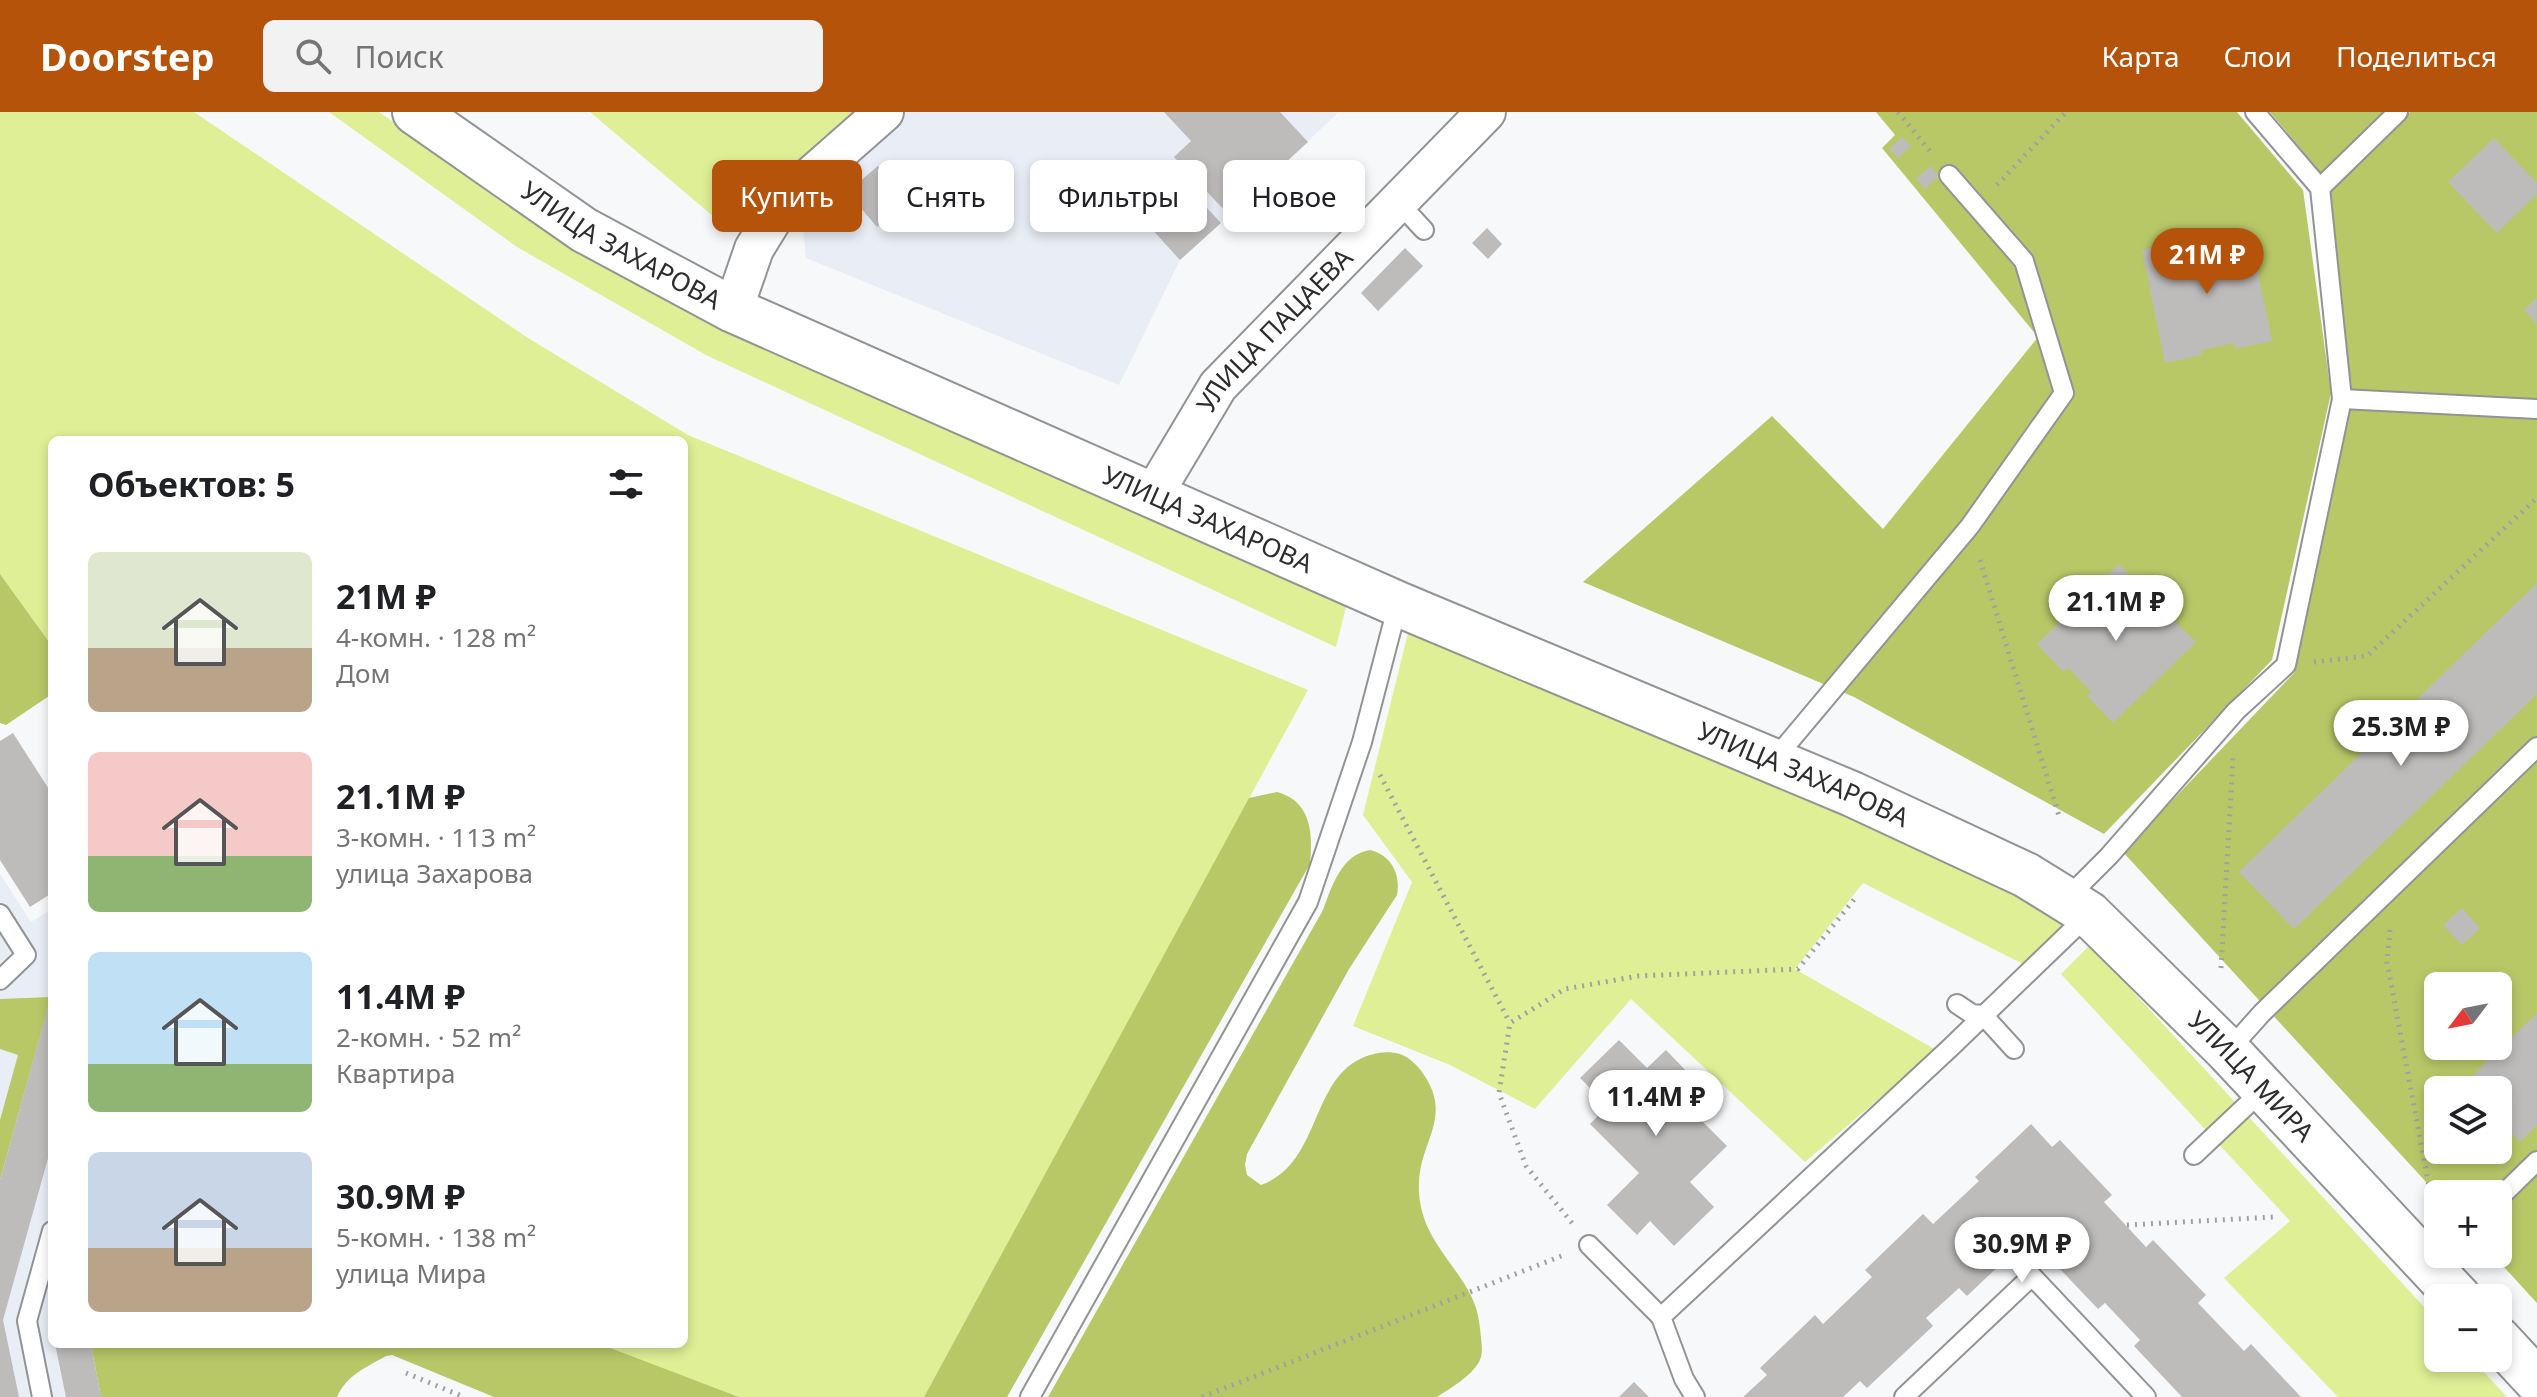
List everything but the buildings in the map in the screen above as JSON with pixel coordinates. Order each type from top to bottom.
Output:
[{"type":"main road","name":"УЛИЦА ЗАХАРОВА","points":[[415,112],[584,230],[733,310],[1398,604],[1852,794],[2026,875]]},
{"type":"main road","name":"УЛИЦА МИРА","points":[[2026,875],[2078,906],[2424,1248]]},
{"type":"main road","points":[[2512,1354],[2537,1381]]},
{"type":"street","points":[[733,310],[754,249],[784,200],[884,112]]},
{"type":"street","name":"УЛИЦА ПАЦАЕВА","points":[[1153,495],[1218,386],[1486,112]]},
{"type":"lane","points":[[1661,1317],[1983,1015],[2078,906],[2109,856],[2236,711],[2286,665],[2342,399],[2320,188],[2255,112]]},
{"type":"lane","points":[[2320,188],[2398,112]]},
{"type":"lane","points":[[1773,761],[1970,526],[2064,393],[2024,261],[1949,175]]},
{"type":"lane","points":[[1398,202],[1424,230]]},
{"type":"lane","points":[[2342,399],[2537,409]]},
{"type":"lane","points":[[1030,1397],[1308,902],[1362,742],[1398,604]]},
{"type":"lane","points":[[2228,1051],[2537,747]]},
{"type":"lane","points":[[0,914],[26,955],[0,980]]},
{"type":"lane","points":[[1957,1004],[1972,1014],[1983,1015],[2014,1049]]},
{"type":"lane","points":[[2194,1155],[2264,1089]]},
{"type":"lane","points":[[2512,1185],[2537,1161]]},
{"type":"lane","points":[[42,1397],[27,1321],[48,1245]]},
{"type":"lane","points":[[1589,1245],[1661,1317],[1684,1379],[1695,1397]]},
{"type":"lane","points":[[1904,1397],[2032,1276],[2146,1397]]},
{"type":"path","points":[[1898,112],[1949,175]]},
{"type":"path","points":[[1977,207],[2066,112]]},
{"type":"path","points":[[2286,665],[2367,656],[2537,498]]},
{"type":"path","points":[[1970,526],[2060,819]]},
{"type":"path","points":[[2221,968],[2236,711]]},
{"type":"path","points":[[1202,1397],[1589,1245],[1526,1166],[1499,1093],[1510,1023],[1362,742]]},
{"type":"path","points":[[2394,885],[2387,962],[2428,1180]]},
{"type":"path","points":[[1510,1023],[1565,989],[1638,976],[1798,969],[1857,896]]},
{"type":"path","points":[[2127,1225],[2274,1217]]},
{"type":"path","points":[[406,1373],[464,1397]]},
{"type":"shaded area","points":[[903,112],[1339,112],[1287,160],[1223,160],[1223,220],[1180,260],[1119,385],[806,258],[803,232],[862,232],[862,160],[848,160]]},
{"type":"shaded area","points":[[0,874],[31,922],[48,911],[48,1348],[92,1348],[101,1397],[0,1397]]},
{"type":"green space","points":[[0,112],[194,112],[528,338],[688,435],[1308,690],[924,1397],[739,1397],[610,1348],[688,1348],[688,436],[48,436],[48,640],[0,574]]},
{"type":"green space","points":[[329,112],[379,112],[532,218],[1343,600],[1346,607],[1336,647],[706,355],[517,247]]},
{"type":"green space","points":[[590,112],[868,112],[814,160],[712,160],[712,215]]},
{"type":"green space","points":[[1876,112],[2237,112],[2303,190],[2331,393],[2272,660],[2104,834],[1854,697],[1583,582],[1772,416],[1883,529],[2038,337],[1882,148],[1895,135]]},
{"type":"green space","points":[[2270,112],[2386,112],[2322,174]]},
{"type":"green space","points":[[2410,112],[2537,112],[2537,400],[2350,391],[2329,191]]},
{"type":"green space","points":[[2347,405],[2537,419],[2537,1303],[2505,1268],[2512,1268],[2512,1180],[2424,1180],[2123,852],[2294,673]]},
{"type":"green space","points":[[0,574],[48,640],[48,697],[6,725],[0,723]]},
{"type":"green space","points":[[1408,633],[2027,893],[2069,918],[2023,964],[1863,883],[1795,969],[1936,1050],[1805,1162],[1631,999],[1535,1109],[1450,1065],[1353,1026],[1412,882],[1363,815]]},
{"type":"green space","points":[[1277,792],[1288,796],[1303,811],[1310,830],[1310,864],[1007,1397],[924,1397],[1249,798]]},
{"type":"green space","points":[[1370,850],[1384,856],[1393,866],[1397,895],[1349,969],[1247,1154],[1247,1175],[1261,1185],[1281,1174],[1296,1158],[1325,1098],[1350,1065],[1370,1055],[1385,1052],[1400,1054],[1411,1061],[1426,1078],[1436,1106],[1421,1168],[1421,1207],[1434,1240],[1467,1288],[1476,1308],[1482,1347],[1479,1362],[1466,1377],[1437,1397],[1048,1397],[1323,910],[1339,873],[1352,858]]},
{"type":"green space","points":[[2090,945],[2424,1307],[2424,1372],[2484,1372],[2507,1397],[2338,1397],[2224,1278],[2290,1221],[2061,974]]},
{"type":"green space","points":[[48,997],[48,1008],[0,1180],[0,1120],[18,1055],[0,1049],[0,999]]},
{"type":"green space","points":[[92,1348],[610,1348],[739,1397],[494,1397],[392,1355],[357,1373],[337,1397],[101,1397]]}]
